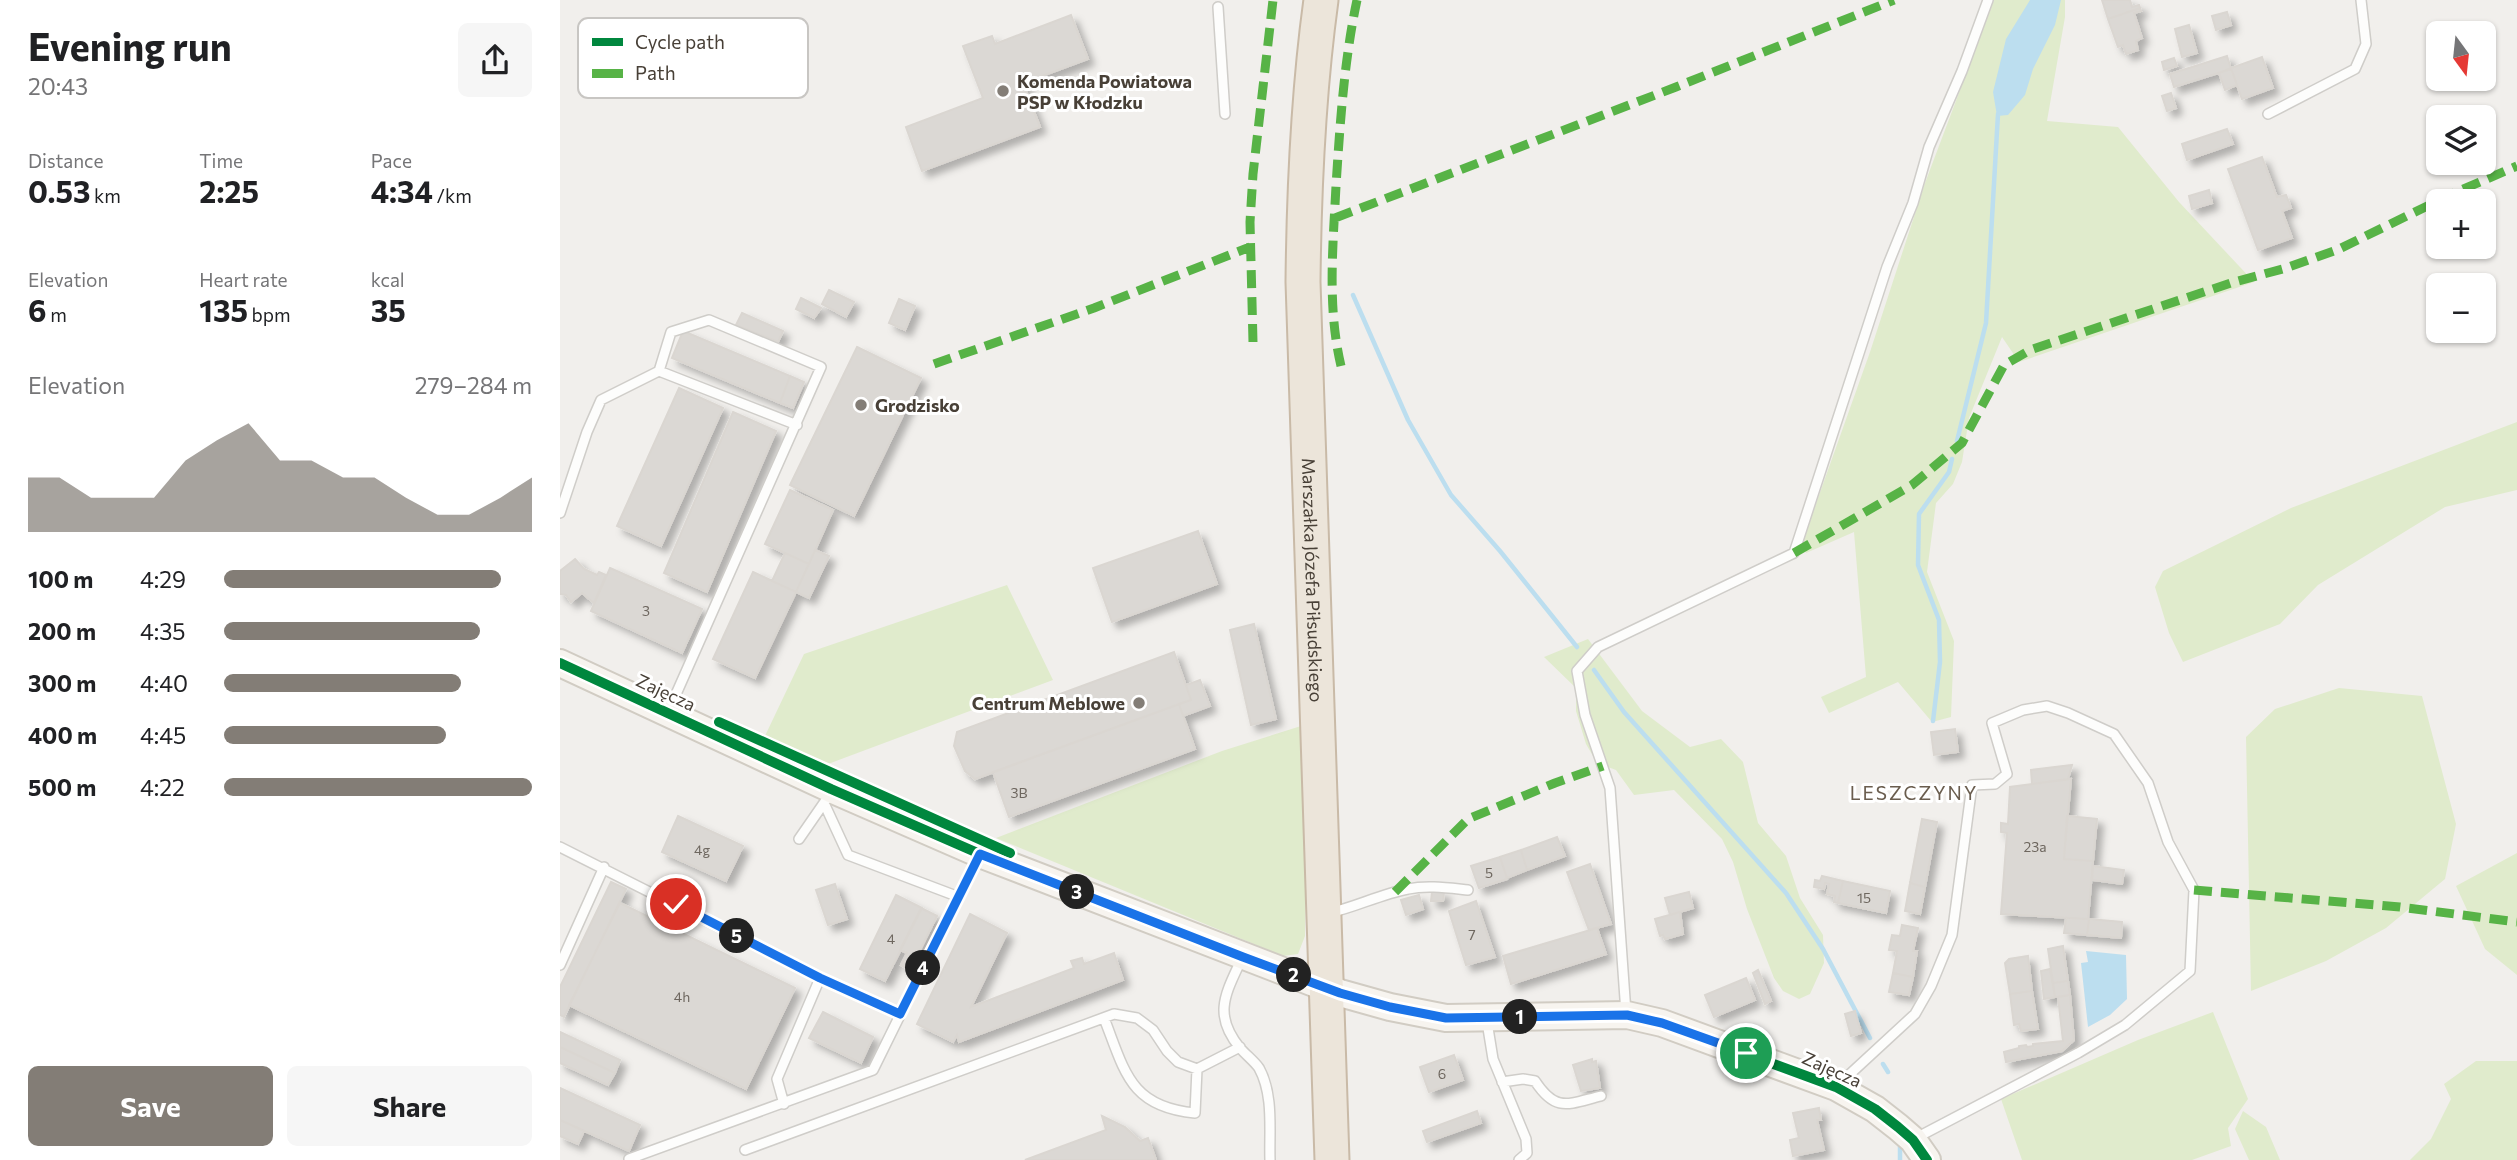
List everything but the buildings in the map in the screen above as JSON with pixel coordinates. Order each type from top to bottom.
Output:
[{"type":"highway","points":[[1309,0],[1308,39],[1312,68]]},
{"type":"highway","name":"Marszałka Józefa Piłsudskiego","points":[[1321,0],[1312,68],[1304,202],[1303,282],[1332,1160]]},
{"type":"street","name":"Zajęcza","points":[[560,663],[668,711],[827,796],[1325,987],[1390,1007],[1446,1018],[1627,1015],[1662,1023],[1836,1087],[1875,1109],[1920,1150]]},
{"type":"lane","points":[[1627,1015],[1610,788],[1585,715],[1577,671],[1598,647],[1794,553],[1887,267],[1913,203],[1929,147],[1962,71],[1988,0]]},
{"type":"lane","points":[[2268,114],[2355,69],[2366,44],[2361,0]]},
{"type":"lane","points":[[1218,7],[1225,114]]},
{"type":"lane","points":[[560,513],[587,432],[601,400],[659,371],[671,332],[709,320],[821,367],[668,711]]},
{"type":"lane","points":[[659,371],[797,425]]},
{"type":"lane","points":[[1836,1087],[1915,1014],[1933,981],[1952,935],[1972,785],[1995,784],[2007,774],[1992,723],[2023,710],[2046,706],[2114,734],[2148,783],[2168,842],[2194,890],[2190,971],[2125,1025],[1920,1150]]},
{"type":"lane","points":[[799,839],[827,796]]},
{"type":"lane","points":[[827,796],[848,855],[959,897]]},
{"type":"lane","points":[[560,846],[820,978],[900,1014]]},
{"type":"lane","points":[[629,1159],[873,1070],[980,854]]},
{"type":"lane","points":[[560,965],[604,867]]},
{"type":"lane","points":[[1324,914],[1351,908],[1408,888],[1431,886],[1468,890]]},
{"type":"lane","points":[[1243,957],[1222,1006],[1227,1030],[1258,1068],[1268,1094],[1270,1160]]},
{"type":"lane","points":[[784,1104],[777,1079],[820,978]]},
{"type":"lane","points":[[745,1150],[1114,1014],[1137,1018],[1153,1030],[1178,1062],[1197,1069],[1240,1047]]},
{"type":"lane","points":[[1486,1017],[1493,1059],[1526,1139],[1527,1153],[1519,1160]]},
{"type":"lane","points":[[1104,1018],[1130,1081],[1148,1101],[1170,1111],[1195,1113],[1197,1069]]},
{"type":"lane","points":[[1502,1082],[1523,1079],[1535,1081],[1549,1100],[1560,1105],[1601,1096]]},
{"type":"green space","points":[[1994,0],[2065,0],[2065,17],[2047,121],[2118,127],[2179,202],[2254,282],[2019,362],[2002,337],[1969,418],[1962,462],[1953,484],[1936,503],[1927,572],[1954,641],[1951,717],[1932,722],[1898,682],[1829,713],[1821,697],[1866,677],[1854,532],[1806,553],[1802,543],[1870,352],[1925,183]]},
{"type":"green space","points":[[2517,422],[2517,490],[2445,507],[2318,585],[2280,624],[2183,662],[2169,633],[2155,587],[2163,571],[2291,508]]},
{"type":"green space","points":[[1007,585],[1053,680],[828,764],[764,738],[804,654]]},
{"type":"green space","points":[[1588,639],[1642,711],[1690,747],[1721,739],[1743,762],[1758,823],[1786,856],[1800,898],[1823,935],[1824,963],[1810,994],[1799,999],[1783,991],[1774,978],[1747,909],[1733,862],[1722,839],[1674,790],[1634,795],[1616,770],[1597,763],[1586,744],[1576,711],[1576,688],[1544,657]]},
{"type":"green space","points":[[2339,688],[2422,696],[2456,824],[2445,879],[2386,928],[2326,961],[2251,991],[2246,737],[2275,709]]},
{"type":"green space","points":[[1301,726],[1306,852],[1305,936],[1298,954],[1283,956],[996,838],[1222,751]]},
{"type":"green space","points":[[2517,853],[2517,975],[2485,949],[2456,886]]},
{"type":"green space","points":[[2213,1012],[2248,1099],[2228,1128],[2231,1146],[2192,1160],[2022,1160],[2001,1099],[2138,1040]]},
{"type":"green space","points":[[2476,1061],[2517,1061],[2517,1160],[2410,1160],[2431,1139],[2451,1099],[2444,1084]]},
{"type":"green space","points":[[2243,1111],[2266,1127],[2280,1160],[2249,1160],[2235,1129]]},
{"type":"water","points":[[2030,0],[2061,0],[2055,25],[2033,69],[2025,95],[2008,115],[1997,116],[1993,92],[2006,39]]},
{"type":"water","points":[[2086,951],[2126,955],[2127,999],[2110,1015],[2088,1027],[2081,963],[2088,962]]},
{"type":"waterway","points":[[1957,441],[1986,323],[1998,114]]},
{"type":"waterway","points":[[1353,295],[1408,420],[1451,495],[1577,647]]},
{"type":"waterway","points":[[1933,721],[1940,662],[1939,620],[1918,565],[1919,514],[1949,472],[1952,459]]},
{"type":"waterway","points":[[1594,670],[1624,712],[1786,893],[1823,949],[1870,1038]]},
{"type":"waterway","points":[[1883,1064],[1888,1072]]},
{"type":"waterway","points":[[1900,1146],[1900,1160]]},
{"type":"marked path","points":[[1253,342],[1250,222],[1273,0]]},
{"type":"marked path","points":[[1341,366],[1334,321],[1332,276],[1343,93],[1357,0]]},
{"type":"marked path","points":[[1335,218],[1894,0]]},
{"type":"marked path","points":[[1794,553],[1912,485],[1962,443],[2004,365],[2030,350],[2337,250],[2452,194],[2517,166]]},
{"type":"marked path","points":[[934,364],[1094,308],[1250,247]]},
{"type":"marked path","points":[[1395,892],[1468,819],[1603,766]]},
{"type":"marked path","points":[[2194,890],[2400,907],[2517,922]]},
{"type":"cycle path","points":[[560,663],[831,789],[980,854],[1340,993],[1390,1007],[1446,1018],[1627,1015],[1662,1023],[1836,1087],[1875,1109],[1898,1127],[1913,1140],[1927,1160]]},
{"type":"cycle path","points":[[719,722],[1010,853]]},
{"type":"place","name":"Komenda Powiatowa PSP w Kłodzku","points":[[1003,91]]},
{"type":"place","name":"Grodzisko","points":[[861,405]]},
{"type":"place","name":"Centrum Meblowe","points":[[1139,703]]},
{"type":"district","name":"LESZCZYNY","points":[[1914,792]]},
{"type":"route","points":[[676,904],[820,978],[900,1014],[980,854],[1243,957],[1340,993],[1390,1007],[1446,1018],[1627,1015],[1662,1023],[1746,1053]]}]
